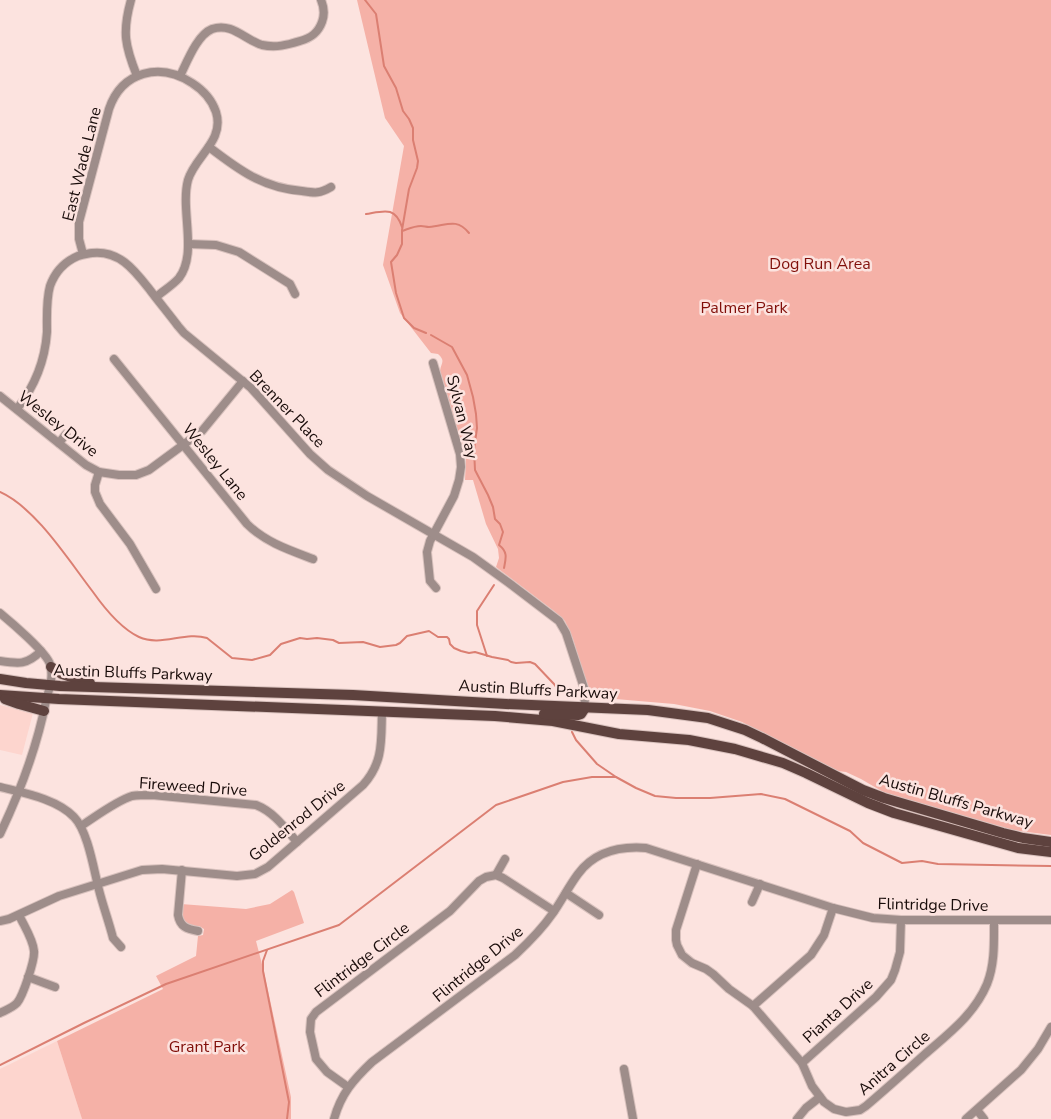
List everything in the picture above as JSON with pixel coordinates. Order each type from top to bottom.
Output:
[{"type":"main road","points":[[51,667],[69,676],[106,687]]},
{"type":"main road","name":"Austin Bluffs Parkway","points":[[0,679],[51,686],[354,695],[648,710],[708,718],[745,730],[856,786],[884,798],[1003,833],[1051,842]]},
{"type":"main road","name":"Austin Bluffs Parkway","points":[[0,695],[536,718],[619,734],[689,740],[735,749],[783,763],[852,796],[887,810],[1018,848],[1051,852]]},
{"type":"main road","points":[[0,695],[18,704],[44,711]]},
{"type":"main road","points":[[536,718],[545,713],[578,715],[582,714],[585,708]]},
{"type":"street","points":[[131,0],[125,36],[130,60],[137,76],[144,73],[160,72],[180,76],[203,91],[213,105],[218,119],[217,130],[209,148],[193,169],[188,182],[186,201],[188,244],[186,262],[177,280],[156,297]]},
{"type":"street","points":[[180,76],[202,37],[215,28],[233,29],[258,44],[269,46],[283,46],[306,40],[320,29],[324,18],[324,7],[321,0]]},
{"type":"street","name":"East Wade Lane","points":[[82,254],[79,239],[79,222],[110,109],[114,98],[121,88],[137,76]]},
{"type":"street","points":[[209,148],[234,167],[274,186],[316,193],[332,188]]},
{"type":"street","points":[[188,244],[216,244],[239,252],[290,284],[294,294]]},
{"type":"street","name":"Brenner Place","points":[[82,254],[106,253],[118,257],[134,269],[184,333],[255,392],[310,454],[328,470],[367,496],[473,557],[559,621],[566,633],[584,688],[585,708]]},
{"type":"street","points":[[17,409],[33,386],[42,362],[46,338],[48,298],[52,282],[58,270],[64,264],[82,254]]},
{"type":"street","name":"Wesley Lane","points":[[114,359],[252,530],[272,543],[313,559]]},
{"type":"street","name":"Sylvan Way","points":[[433,363],[460,454],[461,467],[457,488],[428,547],[427,558],[430,581],[436,588]]},
{"type":"street","name":"Wesley Drive","points":[[0,396],[86,465],[99,472],[136,475],[150,470],[206,426],[243,381]]},
{"type":"street","points":[[59,443],[66,434]]},
{"type":"street","points":[[99,472],[95,492],[100,504],[130,544],[156,589]]},
{"type":"street","points":[[0,613],[41,651],[49,660],[51,667],[51,686],[32,754],[19,792],[0,834]]},
{"type":"street","points":[[0,625],[7,618]]},
{"type":"street","points":[[0,661],[18,664],[25,663],[36,657],[41,651]]},
{"type":"street","name":"Goldenrod Drive","points":[[0,921],[10,919],[59,896],[142,870],[153,868],[237,876],[255,874],[268,867],[363,784],[374,770],[380,753],[382,711]]},
{"type":"street","points":[[0,787],[47,801],[64,809],[76,819],[85,836],[113,938],[121,947]]},
{"type":"street","name":"Fireweed Drive","points":[[81,826],[131,796],[152,795],[256,805],[272,813],[297,842]]},
{"type":"street","name":"Flintridge Drive","points":[[334,1119],[348,1087],[357,1076],[372,1062],[515,955],[530,941],[554,911],[585,866],[596,857],[609,851],[620,848],[646,848],[833,908],[873,918],[901,920],[1051,920]]},
{"type":"street","points":[[505,859],[496,875],[554,911]]},
{"type":"street","name":"Anitra Circle","points":[[697,864],[676,930],[676,940],[679,949],[686,959],[713,974],[729,990],[753,1006],[802,1063],[812,1086],[820,1097],[829,1106],[840,1111],[853,1112],[860,1110],[967,1017],[978,1001],[990,973],[994,953],[994,920]]},
{"type":"street","points":[[182,870],[178,920],[186,928],[198,931]]},
{"type":"street","name":"Flintridge Circle","points":[[348,1087],[327,1072],[316,1059],[310,1032],[311,1019],[316,1012],[450,911],[479,881],[496,875]]},
{"type":"street","points":[[752,902],[760,884]]},
{"type":"street","points":[[566,893],[599,915]]},
{"type":"street","points":[[753,1006],[811,955],[824,935],[833,908]]},
{"type":"street","points":[[0,1013],[10,1008],[19,1000],[33,961],[34,950],[31,939],[19,915]]},
{"type":"street","name":"Pianta Drive","points":[[802,1063],[876,997],[891,980],[900,952],[901,920]]},
{"type":"street","points":[[28,978],[55,987]]},
{"type":"street","points":[[966,1119],[1010,1081],[1031,1059],[1051,1027]]},
{"type":"street","points":[[624,1069],[633,1119]]},
{"type":"street","points":[[797,1119],[806,1108],[820,1097]]},
{"type":"street","points":[[976,1110],[984,1119]]},
{"type":"shaded area","points":[[0,705],[33,713],[22,755],[0,750]]},
{"type":"shaded area","points":[[57,1041],[82,1119],[0,1119],[0,1069]]},
{"type":"green space","name":"Palmer Park","points":[[357,0],[1051,0],[1051,835],[1013,830],[885,793],[861,779],[846,772],[838,771],[742,722],[710,711],[674,704],[592,697],[573,639],[565,621],[496,567],[499,558],[498,549],[486,524],[473,480],[465,480],[466,459],[440,371],[442,358],[438,354],[431,353],[400,313],[383,265],[404,146],[385,118]]},
{"type":"green space","name":"Grant Park","points":[[292,890],[304,923],[256,941],[291,1097],[291,1119],[82,1119],[57,1041],[163,989],[156,976],[196,956],[198,936],[203,935],[204,929],[199,926],[191,927],[182,923],[181,904],[246,909],[270,904]]},
{"type":"waterway","points":[[365,0],[376,14],[384,66],[396,88],[403,111],[413,128],[413,140],[418,161],[417,168],[409,189],[402,230],[402,244],[391,262],[396,293],[404,318],[414,328],[426,333]]},
{"type":"waterway","points":[[366,214],[383,211],[392,213],[399,220],[402,227]]},
{"type":"waterway","points":[[402,231],[421,226],[455,224],[460,225],[469,233]]},
{"type":"waterway","points":[[431,335],[452,347],[467,375],[476,414],[475,470],[493,507],[495,519],[500,524],[503,532],[499,545],[505,553],[504,568]]},
{"type":"waterway","points":[[0,492],[13,500],[39,522],[119,623],[125,629],[147,640],[199,636],[207,638],[232,658],[252,660],[270,655],[281,644],[300,638],[333,640],[339,643],[363,642],[380,647],[396,645],[407,636],[429,631],[438,637],[447,637],[450,644],[461,651],[475,652],[516,663],[530,662],[535,664],[560,693]]},
{"type":"waterway","points":[[487,656],[477,625],[477,611],[494,585]]},
{"type":"waterway","points":[[572,732],[576,740],[597,764],[616,777],[655,796],[710,798],[761,794],[785,799],[850,831],[863,843],[902,863],[922,861],[938,864],[1051,866]]},
{"type":"waterway","points":[[0,1065],[166,984],[339,925],[496,805],[563,782],[592,777],[616,777]]},
{"type":"waterway","points":[[267,950],[263,961],[263,971],[289,1102],[287,1119]]},
{"type":"park label","name":"Dog Run Area","points":[[820,264]]}]
